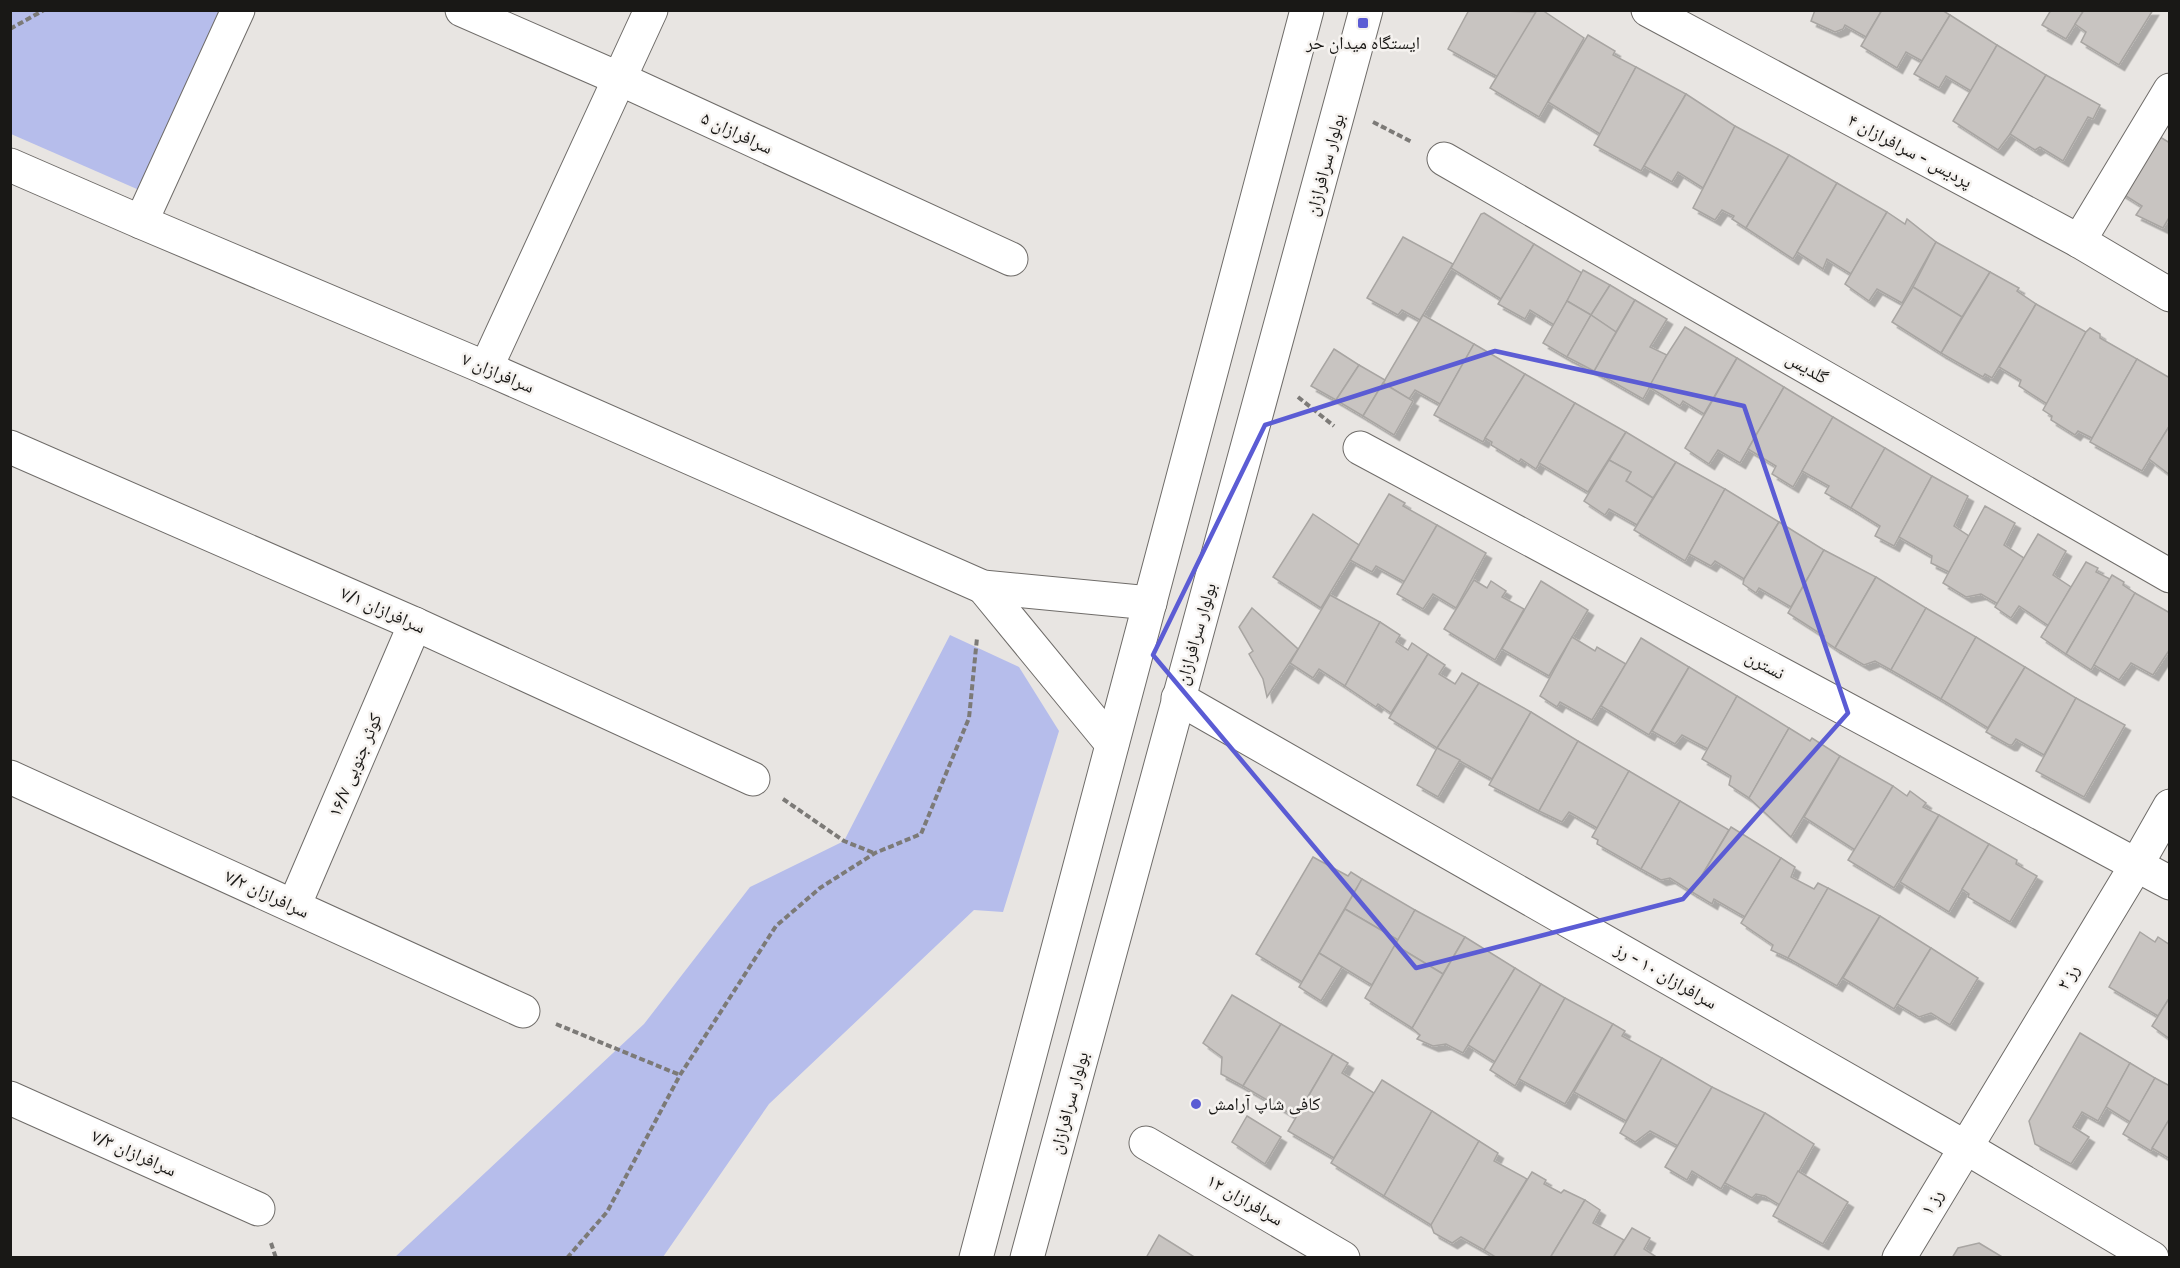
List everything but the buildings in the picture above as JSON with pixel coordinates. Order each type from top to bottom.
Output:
[{"type":"street","points":[[141,222],[237,10]]},
{"type":"street","name":"سرافرازان ۵","points":[[462,10],[620,79],[1011,259]]},
{"type":"street","points":[[486,368],[651,10]]},
{"type":"street","points":[[976,1257],[1307,10]]},
{"type":"street","name":"بولوار سرافرازان","points":[[1028,1257],[1366,10]]},
{"type":"street","name":"پردیس - سرافرازان ۴","points":[[1648,10],[2079,241],[2169,295]]},
{"type":"street","points":[[2079,241],[2169,90]]},
{"type":"street","name":"گلدیس","points":[[1444,159],[2169,576]]},
{"type":"street","name":"سرافرازان ۷","points":[[10,165],[486,368],[983,587]]},
{"type":"street","name":"سرافرازان ۷/۱","points":[[10,447],[416,624],[753,779]]},
{"type":"street","name":"نسترن","points":[[1360,448],[2169,883]]},
{"type":"street","points":[[983,587],[1150,603]]},
{"type":"street","points":[[983,587],[1112,744]]},
{"type":"street","name":"کوثر جنوبی ۱۶/۷","points":[[294,906],[416,624]]},
{"type":"street","name":"سرافرازان ۱۰ - رز","points":[[1178,698],[1965,1147],[2152,1257]]},
{"type":"street","name":"سرافرازان ۷/۲","points":[[10,777],[523,1011]]},
{"type":"street","name":"رز ۲","points":[[1965,1147],[2137,864],[2169,806]]},
{"type":"street","name":"سرافرازان ۷/۳","points":[[10,1098],[258,1209]]},
{"type":"street","name":"سرافرازان ۱۲","points":[[1146,1143],[1343,1257]]},
{"type":"street","name":"رز ۱","points":[[1899,1257],[1965,1147]]},
{"type":"path","points":[[10,29],[44,10]]},
{"type":"path","points":[[1341,105],[1444,159]]},
{"type":"path","points":[[1269,374],[1360,448]]},
{"type":"path","points":[[567,1257],[607,1212],[680,1075],[776,926],[820,888],[875,854],[921,834],[969,718],[983,587]]},
{"type":"path","points":[[753,779],[844,841],[875,854]]},
{"type":"path","points":[[523,1011],[680,1075]]},
{"type":"highlighted area","points":[[1495,351],[1744,406],[1848,713],[1683,899],[1416,968],[1153,655],[1265,425]]},
{"type":"shaded area","points":[[11,11],[245,11],[162,200],[11,134]]},
{"type":"shaded area","points":[[950,635],[1019,667],[1059,731],[1003,912],[974,910],[769,1104],[663,1257],[395,1257],[644,1024],[750,887],[844,841]]},
{"type":"place","name":"ایستگاه میدان حر","points":[[1363,23]]},
{"type":"place","name":"کافی شاپ آرامش","points":[[1196,1104]]}]
